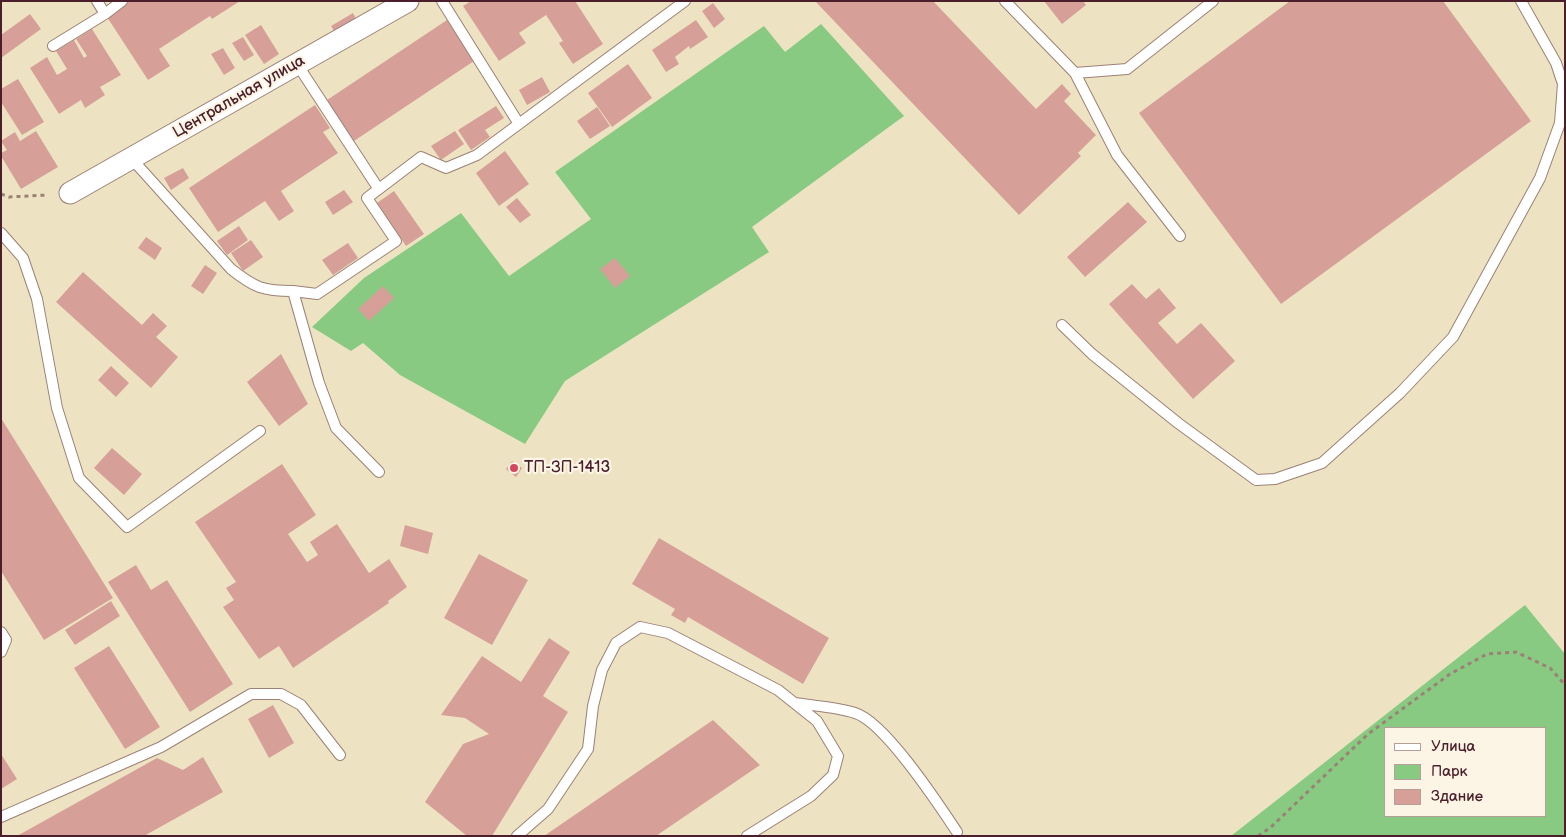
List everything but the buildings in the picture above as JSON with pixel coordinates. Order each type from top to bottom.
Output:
[{"type":"street","name":"Центральная улица","points":[[70,193],[408,1]]},
{"type":"lane","points":[[97,1],[104,14]]},
{"type":"lane","points":[[53,46],[122,1]]},
{"type":"lane","points":[[442,1],[519,124]]},
{"type":"lane","points":[[131,158],[231,269],[246,281],[266,291],[293,291],[317,294],[396,241],[367,198],[378,188],[421,157],[446,168],[477,155],[685,1]]},
{"type":"lane","points":[[1005,1],[1075,73],[1118,155],[1180,236]]},
{"type":"lane","points":[[1075,73],[1127,69],[1213,1]]},
{"type":"lane","points":[[1062,325],[1092,354],[1178,423],[1256,480],[1276,479],[1322,463],[1400,393],[1453,337],[1540,178],[1560,122],[1563,84],[1556,63],[1521,1]]},
{"type":"lane","points":[[297,64],[378,188]]},
{"type":"lane","points":[[1,233],[23,258],[37,299],[57,408],[79,478],[127,527],[260,431]]},
{"type":"lane","points":[[293,291],[319,383],[336,428],[379,472]]},
{"type":"lane","points":[[518,836],[548,809],[588,749],[593,706],[602,670],[616,643],[640,627],[668,633],[778,690],[817,721],[838,756],[833,775],[811,796],[747,836]]},
{"type":"lane","points":[[1,632],[6,640],[1,652]]},
{"type":"lane","points":[[1,817],[161,747],[250,694],[281,694],[301,705],[340,756]]},
{"type":"lane","points":[[794,702],[857,713],[880,731],[919,777],[957,832]]},
{"type":"path","points":[[1,194],[9,197],[70,193]]},
{"type":"path","points":[[1258,836],[1270,828],[1368,734],[1450,674],[1487,654],[1516,652],[1550,668],[1565,685]]},
{"type":"green space","points":[[821,24],[904,116],[752,227],[769,252],[565,381],[525,444],[400,375],[363,343],[351,351],[312,327],[364,278],[461,213],[509,276],[591,219],[555,172],[764,26],[785,52]]},
{"type":"green space","points":[[1525,605],[1565,654],[1565,836],[1231,836]]},
{"type":"place","name":"ТП-ЗП-1413","points":[[514,468]]}]
